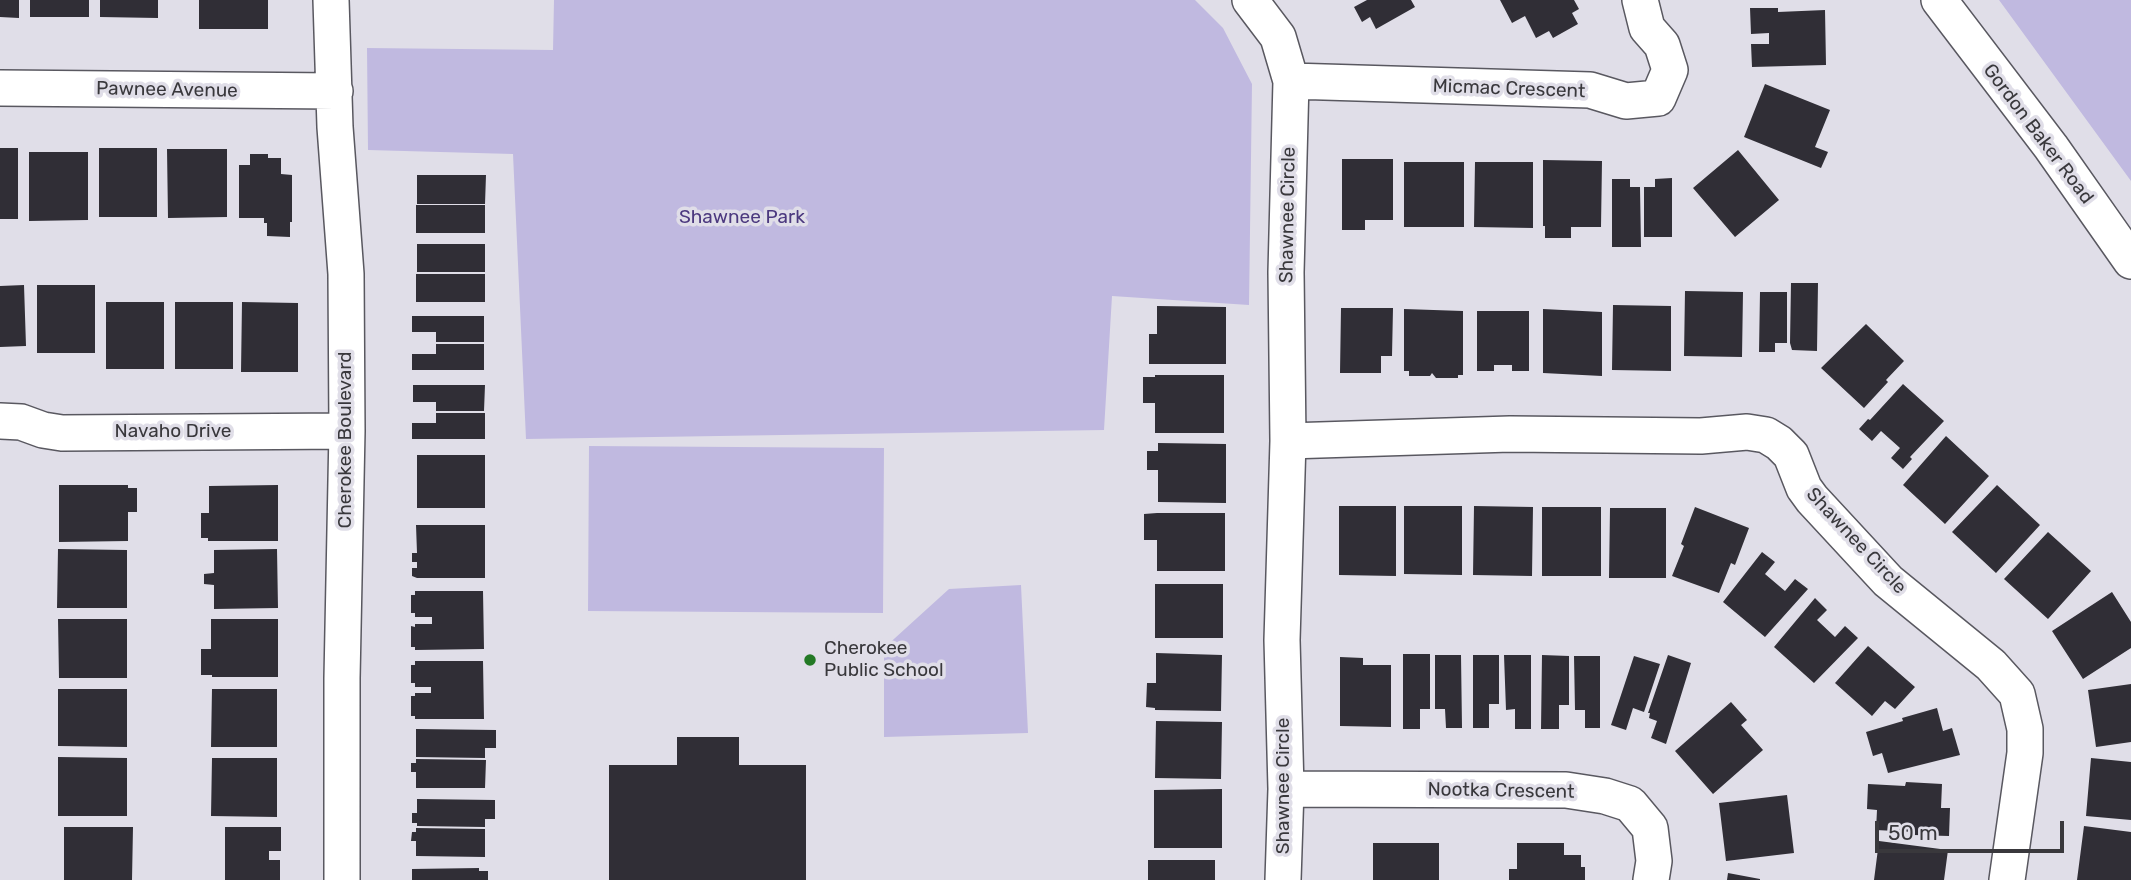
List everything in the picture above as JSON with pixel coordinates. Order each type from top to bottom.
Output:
[{"type":"street","name":"Cherokee Boulevard","points":[[331,0],[346,274],[342,880]]},
{"type":"street","name":"Shawnee Circle","points":[[1250,0],[1278,37],[1291,81],[1286,272],[1288,441],[1282,639],[1286,789],[1283,880]]},
{"type":"street","name":"Micmac Crescent","points":[[1291,81],[1590,90],[1626,101],[1658,98],[1671,70],[1662,45],[1647,28],[1640,0]]},
{"type":"street","name":"Gordon Baker Road","points":[[1942,3],[2051,147],[2131,261]]},
{"type":"street","name":"Pawnee Avenue","points":[[0,88],[335,91]]},
{"type":"street","name":"Navaho Drive","points":[[0,421],[21,422],[62,433],[347,431]]},
{"type":"street","name":"Shawnee Circle","points":[[1288,441],[1510,434],[1701,436],[1747,432],[1766,435],[1791,455],[1804,488],[1812,499],[1888,581],[1991,665],[2017,694],[2025,729],[2025,753],[2007,880]]},
{"type":"street","name":"Nootka Crescent","points":[[1286,789],[1566,790],[1605,796],[1630,804],[1650,828],[1654,861],[1651,880]]},
{"type":"green space","name":"Shawnee Park","points":[[554,0],[1195,0],[1223,28],[1252,84],[1249,305],[1112,296],[1104,430],[526,439],[513,154],[368,150],[367,48],[553,50]]},
{"type":"green space","points":[[1999,0],[2131,0],[2131,181]]},
{"type":"green space","points":[[589,446],[884,448],[883,613],[588,611]]},
{"type":"green space","points":[[1021,585],[1028,733],[884,737],[884,648],[949,589]]},
{"type":"building","points":[[0,0],[19,0],[19,18],[0,17]]},
{"type":"building","points":[[30,0],[89,0],[89,17],[30,17]]},
{"type":"building","points":[[100,0],[158,0],[158,18],[100,17]]},
{"type":"building","points":[[199,0],[268,0],[268,29],[199,29]]},
{"type":"building","points":[[1367,0],[1411,0],[1415,7],[1376,29],[1370,17],[1362,22],[1354,7]]},
{"type":"building","points":[[1500,0],[1574,0],[1579,9],[1572,13],[1578,24],[1553,38],[1549,31],[1536,38],[1525,16],[1512,23]]},
{"type":"building","points":[[1750,8],[1778,8],[1778,12],[1825,10],[1826,65],[1752,67],[1751,44],[1769,44],[1769,33],[1751,34]]},
{"type":"building","points":[[1765,84],[1830,110],[1815,147],[1828,152],[1821,168],[1744,137]]},
{"type":"building","points":[[0,148],[18,148],[18,219],[0,219]]},
{"type":"building","points":[[99,148],[157,148],[157,217],[99,217]]},
{"type":"building","points":[[167,149],[227,149],[227,217],[168,218]]},
{"type":"building","points":[[1738,150],[1779,200],[1735,237],[1693,188]]},
{"type":"building","points":[[29,152],[88,152],[88,220],[29,221]]},
{"type":"building","points":[[250,154],[268,154],[268,158],[281,158],[281,174],[292,175],[290,237],[267,236],[267,223],[264,223],[264,218],[239,218],[239,165],[250,165]]},
{"type":"building","points":[[1342,159],[1393,159],[1393,220],[1365,220],[1365,230],[1342,230]]},
{"type":"building","points":[[1543,160],[1602,161],[1601,227],[1571,227],[1571,238],[1545,238]]},
{"type":"building","points":[[1404,162],[1464,162],[1464,227],[1404,227]]},
{"type":"building","points":[[1475,162],[1533,162],[1533,228],[1474,227]]},
{"type":"building","points":[[417,175],[486,175],[485,204],[417,204]]},
{"type":"building","points":[[1672,178],[1672,237],[1644,237],[1644,187],[1655,187],[1655,179]]},
{"type":"building","points":[[1612,179],[1630,179],[1630,187],[1640,187],[1641,247],[1612,247]]},
{"type":"building","points":[[416,205],[485,205],[485,233],[416,233]]},
{"type":"building","points":[[417,244],[485,244],[485,272],[417,272]]},
{"type":"building","points":[[416,274],[485,274],[485,302],[416,302]]},
{"type":"building","points":[[1791,283],[1818,283],[1817,351],[1792,350]]},
{"type":"building","points":[[24,285],[26,346],[0,347],[0,286]]},
{"type":"building","points":[[37,285],[95,285],[95,353],[37,353]]},
{"type":"building","points":[[1685,291],[1743,292],[1742,357],[1684,356]]},
{"type":"building","points":[[1760,292],[1787,292],[1787,343],[1775,343],[1775,352],[1759,352]]},
{"type":"building","points":[[106,302],[164,302],[164,369],[106,369]]},
{"type":"building","points":[[175,302],[233,302],[233,369],[175,369]]},
{"type":"building","points":[[242,302],[298,303],[298,372],[241,372]]},
{"type":"building","points":[[1613,305],[1671,306],[1671,371],[1612,370]]},
{"type":"building","points":[[1157,306],[1226,307],[1226,364],[1149,364],[1149,334],[1157,334]]},
{"type":"building","points":[[1341,308],[1393,308],[1392,356],[1381,356],[1381,373],[1340,373]]},
{"type":"building","points":[[1404,309],[1463,311],[1463,375],[1458,375],[1458,378],[1436,378],[1432,373],[1430,376],[1409,376],[1409,371],[1404,371]]},
{"type":"building","points":[[1543,309],[1602,312],[1602,376],[1543,373]]},
{"type":"building","points":[[1477,311],[1529,311],[1529,371],[1512,371],[1512,365],[1494,365],[1494,371],[1477,371]]},
{"type":"building","points":[[412,316],[484,316],[484,342],[436,342],[436,332],[412,332]]},
{"type":"building","points":[[1866,324],[1904,361],[1864,408],[1821,368]]},
{"type":"building","points":[[436,344],[484,344],[484,370],[412,370],[412,354],[436,354]]},
{"type":"building","points":[[1224,375],[1224,433],[1155,433],[1155,403],[1143,403],[1143,377]]},
{"type":"building","points":[[1903,384],[1944,421],[1910,457],[1912,459],[1903,469],[1891,458],[1900,448],[1881,431],[1872,441],[1859,429]]},
{"type":"building","points":[[413,385],[485,385],[484,411],[436,411],[436,402],[413,402]]},
{"type":"building","points":[[436,413],[485,413],[485,439],[412,439],[412,423],[436,423]]},
{"type":"building","points":[[1946,436],[1989,476],[1945,524],[1903,485]]},
{"type":"building","points":[[1158,443],[1226,444],[1226,503],[1158,502],[1158,470],[1147,470],[1147,451],[1158,451]]},
{"type":"building","points":[[417,455],[485,455],[485,508],[417,508]]},
{"type":"building","points":[[59,485],[128,485],[128,488],[137,488],[137,512],[128,512],[128,541],[59,542]]},
{"type":"building","points":[[278,485],[278,541],[208,541],[208,538],[201,538],[201,513],[209,513],[209,486]]},
{"type":"building","points":[[1997,485],[2040,525],[1996,573],[1952,532]]},
{"type":"building","points":[[1339,506],[1396,506],[1396,576],[1339,575]]},
{"type":"building","points":[[1404,506],[1462,506],[1462,575],[1404,574]]},
{"type":"building","points":[[1474,506],[1533,507],[1532,576],[1473,575]]},
{"type":"building","points":[[1542,507],[1601,507],[1601,576],[1542,576]]},
{"type":"building","points":[[1695,507],[1749,528],[1735,565],[1731,563],[1719,593],[1672,576]]},
{"type":"building","points":[[1610,508],[1666,508],[1666,578],[1609,578]]},
{"type":"building","points":[[1225,513],[1225,571],[1157,571],[1157,540],[1144,540],[1144,514]]},
{"type":"building","points":[[416,525],[485,525],[485,578],[412,576],[412,568],[417,568],[417,562],[412,562],[412,553],[417,553]]},
{"type":"building","points":[[2048,532],[2091,571],[2048,619],[2004,579]]},
{"type":"building","points":[[58,549],[127,550],[127,608],[57,608]]},
{"type":"building","points":[[277,549],[278,608],[214,609],[214,585],[204,584],[204,574],[214,573],[214,550]]},
{"type":"building","points":[[1762,552],[1775,562],[1765,574],[1785,591],[1795,579],[1808,589],[1765,637],[1723,602]]},
{"type":"building","points":[[1155,584],[1223,584],[1223,638],[1155,638]]},
{"type":"building","points":[[415,591],[483,591],[484,649],[415,650],[415,647],[411,647],[411,626],[432,624],[432,617],[415,617],[415,613],[411,613],[411,595],[415,595]]},
{"type":"building","points":[[2112,592],[2131,622],[2131,648],[2083,679],[2052,631]]},
{"type":"building","points":[[1815,598],[1827,610],[1817,620],[1835,637],[1845,626],[1858,638],[1814,683],[1774,647]]},
{"type":"building","points":[[58,619],[127,619],[127,678],[59,678]]},
{"type":"building","points":[[211,619],[278,619],[278,677],[201,675],[201,649],[211,649]]},
{"type":"building","points":[[1868,646],[1915,687],[1895,709],[1885,701],[1872,716],[1835,683]]},
{"type":"building","points":[[1156,653],[1222,655],[1221,711],[1155,710],[1146,707],[1147,683],[1156,683]]},
{"type":"building","points":[[1403,654],[1430,654],[1430,709],[1420,709],[1420,729],[1403,729]]},
{"type":"building","points":[[1435,655],[1461,655],[1462,728],[1446,728],[1445,709],[1435,709]]},
{"type":"building","points":[[1473,655],[1499,655],[1499,704],[1489,704],[1489,728],[1473,728]]},
{"type":"building","points":[[1504,655],[1531,655],[1531,729],[1515,729],[1515,709],[1506,710]]},
{"type":"building","points":[[1542,655],[1569,656],[1569,705],[1559,705],[1559,729],[1541,729]]},
{"type":"building","points":[[1668,655],[1691,663],[1666,744],[1651,738],[1657,721],[1649,718],[1648,713]]},
{"type":"building","points":[[1574,656],[1600,656],[1600,728],[1585,728],[1585,710],[1575,710]]},
{"type":"building","points":[[1634,656],[1660,664],[1644,712],[1633,708],[1626,730],[1611,725]]},
{"type":"building","points":[[1340,657],[1363,658],[1363,665],[1391,665],[1391,727],[1340,726]]},
{"type":"building","points":[[415,661],[483,661],[484,719],[415,719],[415,716],[411,716],[411,696],[415,696],[415,693],[431,693],[431,687],[415,687],[415,683],[411,683],[411,665],[415,665]]},
{"type":"building","points":[[2131,684],[2131,742],[2096,747],[2088,690]]},
{"type":"building","points":[[58,689],[127,689],[127,747],[58,746]]},
{"type":"building","points":[[212,689],[277,689],[277,747],[211,747]]},
{"type":"building","points":[[1731,702],[1747,720],[1741,725],[1763,750],[1713,794],[1675,751]]},
{"type":"building","points":[[1937,708],[1943,731],[1952,728],[1960,755],[1888,773],[1882,753],[1873,756],[1866,732]]},
{"type":"building","points":[[1156,721],[1222,722],[1221,779],[1155,778]]},
{"type":"building","points":[[416,729],[496,730],[496,748],[485,748],[485,758],[416,757]]},
{"type":"building","points":[[677,737],[739,737],[739,765],[806,765],[806,880],[609,880],[609,765],[677,765]]},
{"type":"building","points":[[58,757],[127,758],[127,816],[58,816]]},
{"type":"building","points":[[212,758],[277,758],[277,817],[211,816]]},
{"type":"building","points":[[2091,758],[2131,762],[2131,820],[2086,816]]},
{"type":"building","points":[[416,759],[486,760],[485,788],[416,788],[416,772],[411,772],[411,763],[416,763]]},
{"type":"building","points":[[1906,782],[1942,784],[1941,808],[1950,808],[1949,836],[1876,830],[1877,810],[1867,809],[1868,784],[1905,786]]},
{"type":"building","points":[[1222,789],[1222,848],[1154,848],[1154,790]]},
{"type":"building","points":[[1787,795],[1794,853],[1726,861],[1719,803]]},
{"type":"building","points":[[417,799],[495,800],[495,819],[485,819],[485,827],[417,826],[417,823],[412,823],[412,813],[417,813]]},
{"type":"building","points":[[2084,826],[2131,832],[2131,880],[2077,880]]},
{"type":"building","points":[[64,827],[133,827],[132,880],[64,880]]},
{"type":"building","points":[[225,827],[281,827],[281,851],[269,851],[269,860],[280,860],[280,880],[225,880]]},
{"type":"building","points":[[416,828],[485,829],[485,857],[416,856],[416,841],[411,841],[412,832],[416,832]]},
{"type":"building","points":[[1879,841],[1948,850],[1944,880],[1874,880]]},
{"type":"building","points":[[1373,843],[1439,843],[1439,880],[1373,880]]},
{"type":"building","points":[[1517,843],[1564,843],[1564,855],[1581,855],[1585,880],[1509,880],[1509,869],[1517,869]]},
{"type":"building","points":[[1148,860],[1215,860],[1215,880],[1148,880]]},
{"type":"building","points":[[479,868],[479,871],[488,871],[488,880],[412,880],[412,869]]},
{"type":"building","points":[[1728,873],[1760,879],[1760,880],[1727,880]]},
{"type":"place","name":"Cherokee Public School","points":[[810,660]]}]
